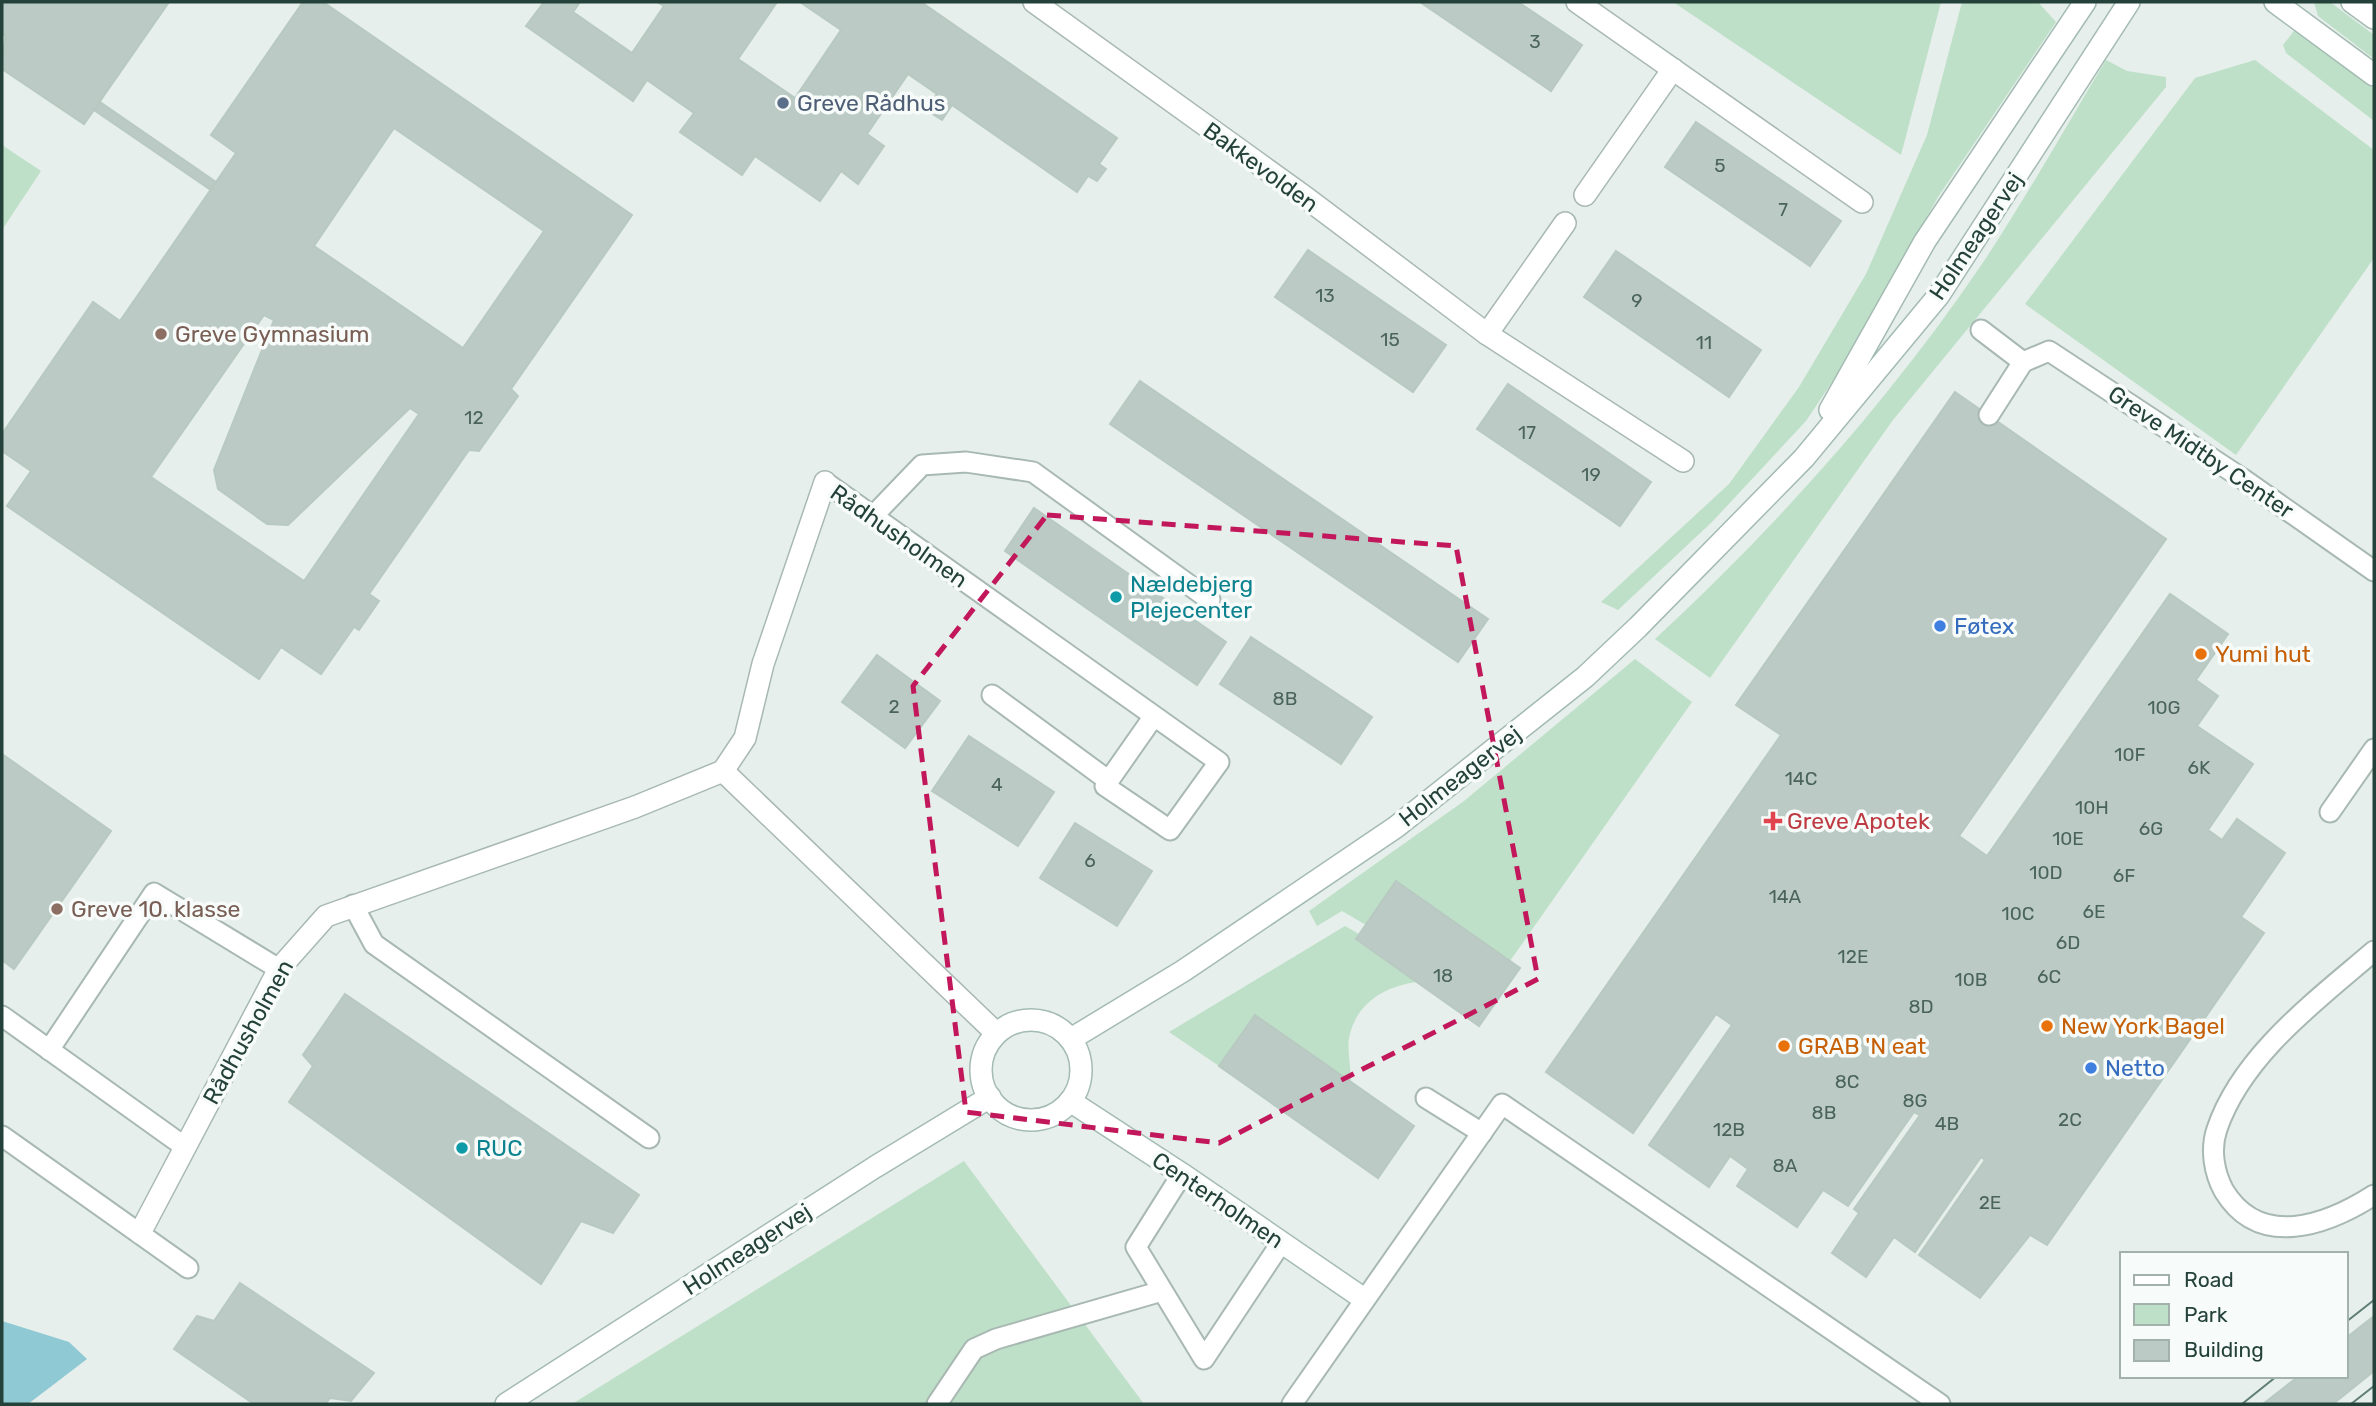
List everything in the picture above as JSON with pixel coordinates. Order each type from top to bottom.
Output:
[{"type":"street","name":"Bakkevolden","points":[[1034,2],[1294,189],[1487,334],[1683,461]]},
{"type":"street","points":[[1577,2],[1862,202]]},
{"type":"street","name":"Holmeagervej","points":[[1804,458],[1925,241],[2085,2]]},
{"type":"street","name":"Holmeagervej","points":[[1071,1039],[1183,971],[1396,827],[1585,677],[1638,627],[1804,458],[1939,295],[2129,2]]},
{"type":"street","points":[[2276,2],[2374,75]]},
{"type":"street","points":[[2352,2],[2374,18]]},
{"type":"street","points":[[1584,195],[1673,69]]},
{"type":"street","points":[[1487,334],[1565,223]]},
{"type":"street","name":"Rådhusholmen","points":[[140,1233],[279,969],[326,916],[635,807],[723,771],[745,738],[763,664],[825,482]]},
{"type":"street","points":[[723,771],[996,1033]]},
{"type":"street","points":[[1043,1021],[1071,1039],[1079,1054],[1081,1070],[1078,1087],[1070,1101],[1055,1114],[1037,1119],[1019,1118],[1003,1111],[990,1097],[982,1082],[981,1064],[986,1048],[996,1033],[1010,1024],[1043,1021]]},
{"type":"street","name":"Holmeagervej","points":[[506,1404],[875,1167],[990,1097]]},
{"type":"street","name":"Centerholmen","points":[[1070,1101],[1364,1299]]},
{"type":"lane","points":[[1981,330],[2023,362],[1989,415]]},
{"type":"lane","name":"Greve Midtby Center","points":[[2023,362],[2049,351],[2242,479],[2374,571]]},
{"type":"lane","points":[[873,516],[922,465],[966,462],[1033,472],[1210,600]]},
{"type":"lane","name":"Rådhusholmen","points":[[825,482],[1219,762],[1170,830],[1105,786],[1110,781]]},
{"type":"lane","points":[[992,695],[1110,781],[1153,716]]},
{"type":"lane","points":[[2330,812],[2374,749]]},
{"type":"lane","points":[[49,1050],[154,893],[279,969]]},
{"type":"lane","points":[[353,905],[374,944],[649,1138]]},
{"type":"lane","points":[[2374,951],[2288,1025],[2254,1065],[2216,1131],[2213,1154],[2219,1181],[2231,1202],[2249,1220],[2272,1226],[2305,1225],[2346,1213],[2374,1195]]},
{"type":"lane","points":[[2,1016],[185,1147]]},
{"type":"lane","points":[[1426,1098],[1482,1133]]},
{"type":"lane","points":[[1292,1404],[1502,1104],[1940,1404]]},
{"type":"lane","points":[[2,1136],[188,1268]]},
{"type":"lane","points":[[1182,1174],[1136,1247],[1203,1359],[1281,1243]]},
{"type":"lane","points":[[937,1404],[974,1349],[996,1339],[1162,1291]]},
{"type":"highlighted area","points":[[1047,515],[1456,546],[1538,979],[1219,1143],[966,1112],[913,686]]},
{"type":"green space","points":[[1673,2],[1941,2],[1901,155]]},
{"type":"green space","points":[[1962,2],[2038,2],[2056,22],[1938,197],[1844,364],[1806,421],[1712,522],[1618,610],[1601,602],[1729,484],[1799,387],[1866,274],[1927,135]]},
{"type":"green space","points":[[2314,2],[2330,2],[2374,35],[2374,59],[2318,16]]},
{"type":"green space","points":[[2297,27],[2374,89],[2374,121],[2286,53],[2283,45]]},
{"type":"green space","points":[[2106,60],[2127,71],[2166,77],[2166,87],[1893,420],[1710,678],[1655,639],[1787,507],[1909,365],[1982,264]]},
{"type":"green space","points":[[2255,60],[2374,150],[2374,258],[2236,455],[2025,304],[2195,78]]},
{"type":"green space","points":[[2,145],[41,171],[2,230]]},
{"type":"green space","points":[[1635,659],[1692,702],[1510,961],[1397,881],[1366,925],[1342,911],[1317,926],[1309,911],[1464,801]]},
{"type":"green space","points":[[1345,926],[1359,934],[1356,940],[1417,982],[1383,992],[1358,1015],[1349,1038],[1351,1082],[1255,1015],[1219,1066],[1169,1032]]},
{"type":"green space","points":[[964,1161],[1144,1404],[572,1404]]},
{"type":"water","points":[[2,1321],[69,1342],[87,1359],[28,1404],[2,1404]]},
{"type":"building","points":[[2,2],[169,2],[84,124],[2,69],[5,36],[2,34]]},
{"type":"building","name":"Greve Gymnasium","points":[[303,2],[323,2],[632,215],[511,389],[518,396],[479,451],[469,450],[369,594],[379,601],[359,630],[354,627],[321,674],[281,647],[259,679],[7,506],[31,471],[2,451],[2,434],[93,302],[120,321],[236,153],[211,135]],"holes":[[[394,128],[544,231],[463,348],[314,246]],[[264,315],[274,320],[214,470],[218,489],[267,524],[288,525],[410,408],[419,414],[304,581],[151,477]]]},
{"type":"building","name":"Greve Rådhus","points":[[544,2],[580,2],[573,12],[632,53],[664,6],[657,2],[777,2],[738,59],[795,98],[841,30],[800,2],[921,2],[1117,138],[1099,164],[1106,169],[1097,181],[1088,176],[1077,192],[952,105],[942,120],[926,110],[937,94],[908,74],[867,134],[884,146],[858,184],[841,171],[820,201],[755,156],[742,175],[680,132],[694,113],[647,80],[633,101],[526,26]]},
{"type":"building","points":[[1420,2],[1518,2],[1582,45],[1551,91]]},
{"type":"building","points":[[100,102],[216,182],[211,190],[94,110]]},
{"type":"building","points":[[1696,122],[1841,221],[1810,266],[1665,167]]},
{"type":"building","points":[[1308,250],[1446,345],[1413,392],[1275,297]]},
{"type":"building","points":[[1616,251],[1761,350],[1729,397],[1584,297]]},
{"type":"building","points":[[1140,381],[1488,619],[1458,662],[1110,424]]},
{"type":"building","points":[[1508,384],[1651,482],[1620,526],[1477,429]]},
{"type":"building","points":[[1955,392],[2166,539],[1959,836],[1987,856],[2170,594],[2228,634],[2196,680],[2218,696],[2197,726],[2253,764],[2208,830],[2222,840],[2237,819],[2285,853],[2241,917],[2264,933],[2047,1245],[2030,1235],[1980,1298],[1919,1255],[1985,1160],[1981,1157],[1915,1252],[1894,1237],[1866,1277],[1832,1253],[1859,1213],[1854,1209],[1920,1115],[1914,1112],[1848,1206],[1823,1190],[1797,1227],[1737,1186],[1748,1169],[1730,1156],[1709,1187],[1649,1145],[1732,1025],[1716,1014],[1633,1133],[1546,1072],[1781,735],[1736,705]]},
{"type":"building","name":"Nældebjerg Plejecenter","points":[[1034,508],[1226,642],[1197,685],[1005,551]]},
{"type":"building","points":[[1251,637],[1372,717],[1341,764],[1220,684]]},
{"type":"building","points":[[877,655],[940,701],[905,748],[842,702]]},
{"type":"building","points":[[969,736],[1054,792],[1018,846],[932,791]]},
{"type":"building","points":[[2,754],[111,831],[14,969],[2,960]]},
{"type":"building","points":[[1075,823],[1152,871],[1117,926],[1040,878]]},
{"type":"building","points":[[1396,881],[1520,968],[1479,1026],[1356,939]]},
{"type":"building","name":"RUC","points":[[345,994],[639,1195],[613,1233],[581,1221],[541,1284],[289,1102],[313,1066],[303,1055]]},
{"type":"building","points":[[1255,1015],[1414,1126],[1378,1178],[1219,1066]]},
{"type":"building","points":[[240,1283],[374,1373],[351,1401],[330,1398],[325,1404],[254,1404],[174,1349],[197,1316],[214,1321]]},
{"type":"building","points":[[2374,1316],[2374,1371],[2333,1404],[2263,1404],[2296,1378],[2348,1378],[2348,1336]]},
{"type":"tram line","points":[[2348,1320],[2374,1300]]},
{"type":"tram line","points":[[2242,1404],[2274,1378]]},
{"type":"tram line","points":[[2351,1404],[2374,1386]]},
{"type":"place","name":"Greve Rådhus","points":[[783,103]]},
{"type":"place","name":"Greve Gymnasium","points":[[161,334]]},
{"type":"place","name":"Nældebjerg Plejecenter","points":[[1116,597]]},
{"type":"place","name":"Føtex","points":[[1940,626]]},
{"type":"place","name":"Yumi hut","points":[[2201,654]]},
{"type":"place","name":"Greve Apotek","points":[[1773,821]]},
{"type":"place","name":"Greve 10. klasse","points":[[57,909]]},
{"type":"place","name":"New York Bagel","points":[[2047,1026]]},
{"type":"place","name":"GRAB 'N eat","points":[[1784,1046]]},
{"type":"place","name":"Netto","points":[[2091,1068]]},
{"type":"place","name":"RUC","points":[[462,1148]]}]
